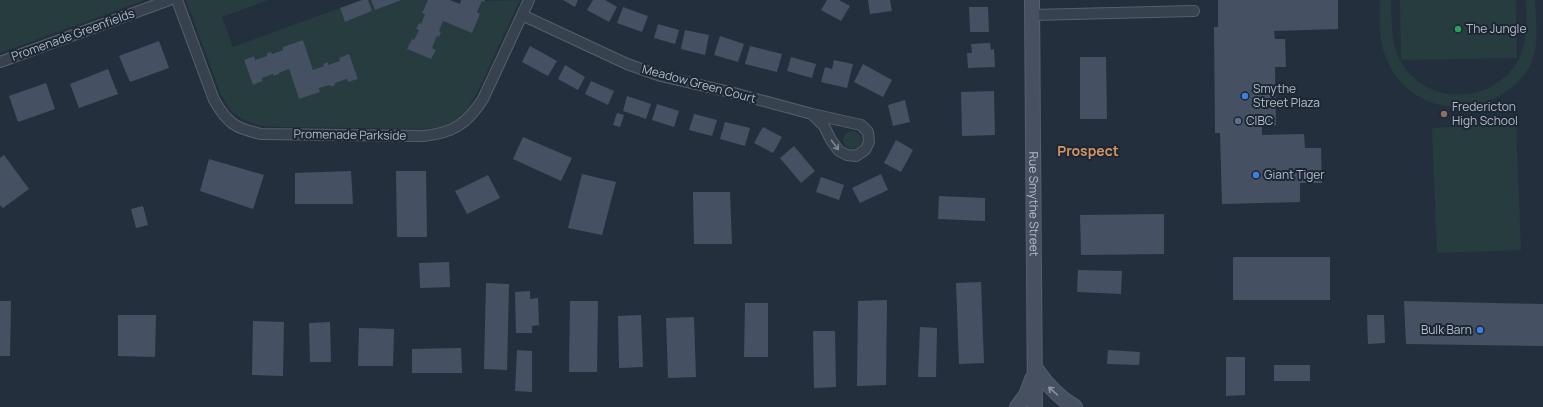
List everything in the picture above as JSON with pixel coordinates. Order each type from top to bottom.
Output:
[{"type":"main road","name":"Rue Smythe Street","points":[[1032,0],[1036,369],[1035,407]]},
{"type":"main road","points":[[1017,407],[1026,395],[1036,369]]},
{"type":"main road","points":[[1036,369],[1048,386],[1064,401],[1075,407]]},
{"type":"street","name":"Promenade Greenfields","points":[[0,62],[169,0]]},
{"type":"street","name":"Promenade Parkside","points":[[177,0],[214,100],[220,110],[232,123],[241,129],[261,134],[423,136],[439,135],[449,132],[467,121],[476,110],[530,0]]},
{"type":"street","points":[[1032,15],[1194,11]]},
{"type":"street","name":"Meadow Green Court","points":[[522,15],[627,64],[660,76],[861,125],[868,132],[869,142],[865,150],[856,156],[847,156],[839,151],[831,140],[824,126],[812,114]]},
{"type":"green space","points":[[0,0],[145,0],[0,53]]},
{"type":"green space","points":[[186,0],[268,0],[222,17],[233,47],[340,8],[345,22],[372,11],[368,0],[371,0],[375,10],[403,0],[428,0],[422,13],[425,14],[417,29],[419,30],[408,49],[431,59],[435,50],[432,48],[437,36],[439,37],[441,33],[439,31],[443,21],[472,33],[480,14],[477,12],[482,1],[520,0],[478,91],[467,110],[456,120],[441,127],[424,129],[259,126],[242,119],[231,111],[221,95]],"holes":[[[303,40],[313,70],[324,66],[323,64],[328,62],[328,65],[340,61],[340,58],[349,54],[358,79],[348,82],[347,79],[335,83],[335,85],[331,87],[330,85],[319,88],[320,92],[299,99],[289,69],[279,73],[279,75],[274,76],[273,74],[262,78],[263,81],[253,85],[244,60],[254,56],[255,60],[267,56],[267,53],[271,52],[272,54],[283,50],[283,47]]]},
{"type":"green space","points":[[1380,0],[1391,0],[1393,40],[1397,55],[1413,77],[1428,88],[1446,93],[1464,94],[1481,91],[1498,83],[1511,71],[1521,54],[1525,41],[1526,0],[1535,0],[1536,46],[1530,66],[1516,84],[1502,94],[1486,102],[1469,106],[1452,107],[1436,104],[1421,98],[1396,76],[1384,53],[1381,38]]},
{"type":"green space","name":"The Jungle","points":[[1400,0],[1516,0],[1517,58],[1401,60]]},
{"type":"green space","points":[[1516,124],[1521,250],[1437,253],[1432,128]]},
{"type":"green space","points":[[852,131],[858,134],[861,140],[858,146],[852,149],[846,146],[843,140],[846,134]]},
{"type":"building","points":[[362,0],[368,0],[372,11],[345,22],[340,8]]},
{"type":"building","points":[[371,0],[402,0],[375,10]]},
{"type":"building","points":[[428,0],[450,0],[460,4],[461,0],[485,0],[484,2],[482,1],[477,12],[480,14],[472,33],[443,21],[439,31],[441,32],[439,37],[437,36],[432,48],[436,50],[431,59],[407,49],[419,30],[416,29],[419,23],[421,24],[425,14],[422,13]]},
{"type":"building","points":[[563,0],[578,0],[575,7]]},
{"type":"building","points":[[593,0],[605,0],[617,7],[609,22],[587,10]]},
{"type":"building","points":[[827,0],[839,0],[850,6],[841,21],[821,10]]},
{"type":"building","points":[[868,0],[890,0],[892,11],[870,14]]},
{"type":"building","name":"Smythe Street Plaza","points":[[1218,0],[1338,0],[1338,29],[1274,31],[1275,39],[1285,39],[1286,67],[1275,67],[1276,125],[1262,126],[1262,135],[1304,134],[1305,148],[1321,148],[1322,183],[1300,183],[1300,202],[1222,204],[1220,133],[1215,133],[1214,27],[1218,27]]},
{"type":"building","points":[[623,7],[648,16],[642,32],[617,23]]},
{"type":"building","points":[[969,7],[988,7],[989,32],[970,32]]},
{"type":"building","points":[[658,24],[679,30],[675,44],[654,38]]},
{"type":"building","points":[[685,30],[709,35],[705,55],[681,49]]},
{"type":"building","points":[[720,36],[744,44],[738,62],[714,55]]},
{"type":"building","points":[[303,40],[313,70],[324,66],[323,64],[328,62],[328,65],[340,61],[339,58],[349,54],[358,79],[348,82],[347,79],[335,83],[335,85],[331,87],[330,85],[319,88],[320,92],[299,99],[289,69],[274,76],[273,74],[262,78],[263,81],[253,85],[244,60],[254,56],[255,60],[267,56],[267,53],[271,52],[272,54],[283,50],[283,47]]},
{"type":"building","points":[[159,41],[169,68],[130,82],[119,56]]},
{"type":"building","points":[[990,43],[991,50],[994,49],[995,67],[968,68],[967,53],[972,53],[971,44]]},
{"type":"building","points":[[530,46],[557,61],[548,76],[522,62]]},
{"type":"building","points":[[750,46],[782,54],[777,72],[745,64]]},
{"type":"building","points":[[791,57],[816,64],[812,78],[787,71]]},
{"type":"building","points":[[1080,57],[1106,57],[1107,119],[1080,119]]},
{"type":"building","points":[[834,60],[853,64],[847,88],[821,82],[825,67],[832,69]]},
{"type":"building","points":[[863,64],[892,80],[883,97],[854,82]]},
{"type":"building","points":[[565,65],[585,77],[578,90],[558,79]]},
{"type":"building","points":[[108,69],[118,94],[79,108],[70,84]]},
{"type":"building","points":[[591,81],[614,91],[608,105],[585,94]]},
{"type":"building","points":[[46,83],[55,109],[18,122],[9,96]]},
{"type":"building","points":[[994,91],[995,135],[962,136],[961,92]]},
{"type":"building","points":[[627,96],[651,104],[646,119],[623,111]]},
{"type":"building","points":[[905,100],[910,122],[893,126],[888,105]]},
{"type":"building","points":[[657,104],[679,111],[674,127],[652,120]]},
{"type":"building","points":[[617,113],[624,115],[620,127],[613,125]]},
{"type":"building","points":[[694,114],[717,120],[712,136],[689,130]]},
{"type":"building","points":[[725,122],[750,128],[745,146],[720,139]]},
{"type":"building","points":[[763,127],[782,137],[773,153],[754,143]]},
{"type":"building","points":[[523,137],[572,158],[561,181],[513,159]]},
{"type":"building","points":[[896,140],[913,150],[901,172],[884,163]]},
{"type":"building","points":[[794,146],[815,171],[801,183],[780,158]]},
{"type":"building","points":[[4,155],[29,189],[3,208],[0,205],[0,158]]},
{"type":"building","points":[[209,159],[264,175],[253,209],[200,191]]},
{"type":"building","points":[[351,171],[353,204],[295,204],[295,173]]},
{"type":"building","points":[[396,171],[426,171],[427,237],[397,237]]},
{"type":"building","points":[[582,174],[616,182],[602,235],[568,228]]},
{"type":"building","points":[[881,174],[888,190],[860,203],[852,188]]},
{"type":"building","points":[[488,175],[500,198],[467,214],[455,191]]},
{"type":"building","points":[[821,177],[844,185],[839,200],[816,192]]},
{"type":"building","points":[[693,192],[730,192],[732,244],[694,244]]},
{"type":"building","points":[[939,196],[985,198],[985,221],[938,219]]},
{"type":"building","points":[[143,206],[148,225],[136,228],[131,209]]},
{"type":"building","points":[[1164,214],[1164,254],[1081,255],[1080,215]]},
{"type":"building","points":[[1233,257],[1330,257],[1330,300],[1233,300]]},
{"type":"building","points":[[449,262],[450,287],[420,288],[419,263]]},
{"type":"building","points":[[1078,270],[1122,271],[1121,294],[1077,292]]},
{"type":"building","points":[[981,282],[984,363],[959,364],[956,283]]},
{"type":"building","points":[[486,283],[509,284],[507,370],[484,369]]},
{"type":"building","points":[[530,291],[530,299],[538,298],[539,325],[532,326],[532,333],[516,333],[515,292]]},
{"type":"building","points":[[887,300],[886,385],[857,386],[858,301]]},
{"type":"building","points":[[0,301],[11,301],[10,356],[0,356]]},
{"type":"building","points":[[570,301],[598,301],[597,372],[569,372]]},
{"type":"building","points":[[1404,301],[1543,304],[1543,346],[1406,344]]},
{"type":"building","points":[[745,303],[768,303],[768,357],[744,357]]},
{"type":"building","points":[[118,315],[156,315],[155,357],[118,356]]},
{"type":"building","points":[[641,315],[643,367],[619,368],[618,316]]},
{"type":"building","points":[[1367,315],[1384,315],[1385,343],[1368,344]]},
{"type":"building","points":[[694,317],[696,377],[668,378],[666,318]]},
{"type":"building","points":[[253,321],[284,322],[283,376],[252,375]]},
{"type":"building","points":[[330,322],[331,362],[310,362],[309,323]]},
{"type":"building","points":[[920,327],[937,328],[936,377],[918,377]]},
{"type":"building","points":[[359,328],[394,329],[393,366],[358,366]]},
{"type":"building","points":[[813,331],[835,331],[836,387],[814,388]]},
{"type":"building","points":[[461,348],[462,373],[412,373],[412,349]]},
{"type":"building","points":[[517,350],[532,351],[532,392],[515,391]]},
{"type":"building","points":[[1108,350],[1140,352],[1139,365],[1107,364]]},
{"type":"building","points":[[1226,357],[1245,357],[1245,395],[1226,396]]},
{"type":"building","points":[[1274,365],[1310,365],[1310,381],[1274,381]]},
{"type":"place","name":"The Jungle","points":[[1458,29]]},
{"type":"place","name":"Smythe Street Plaza","points":[[1245,96]]},
{"type":"place","name":"Fredericton High School","points":[[1444,114]]},
{"type":"place","name":"CIBC","points":[[1238,121]]},
{"type":"place","name":"Giant Tiger","points":[[1256,175]]},
{"type":"place","name":"Bulk Barn","points":[[1480,330]]},
{"type":"district","name":"Prospect","points":[[1088,151]]}]
